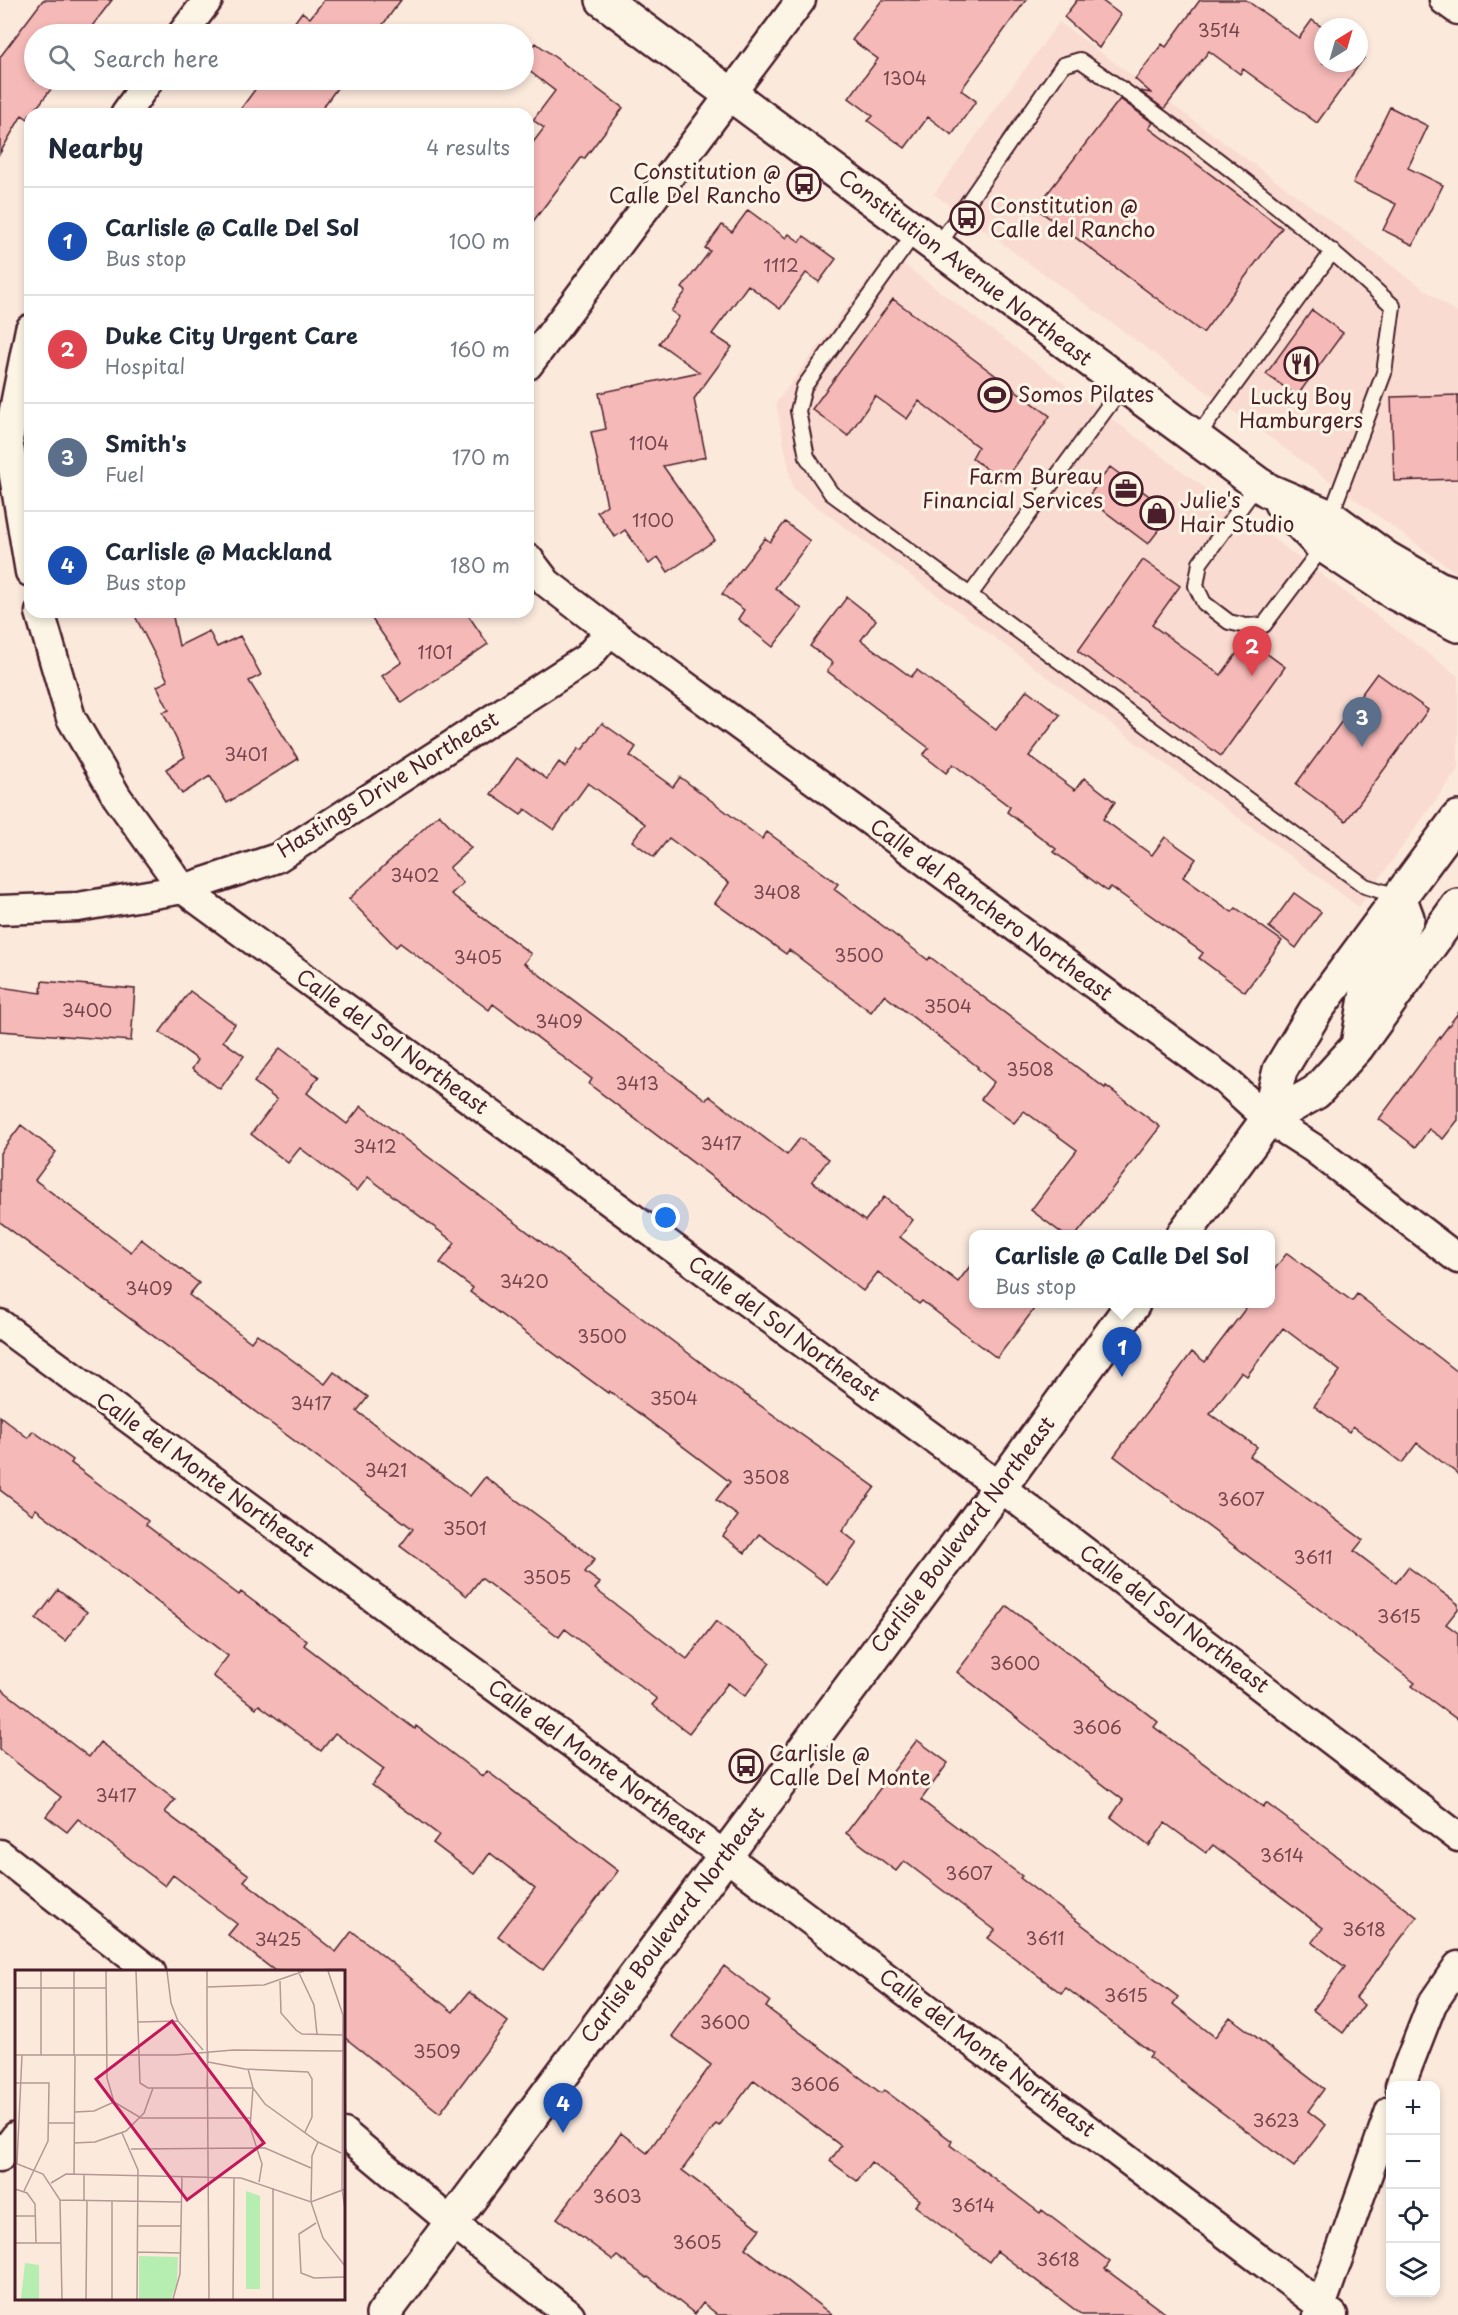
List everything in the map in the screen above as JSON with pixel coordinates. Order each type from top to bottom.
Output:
[{"type":"main road","name":"Constitution Avenue Northeast","points":[[603,0],[732,93],[1195,440],[1327,531],[1395,592],[1458,625]]},
{"type":"main road","name":"Constitution Avenue Northeast","points":[[1327,531],[1386,558],[1438,588],[1458,595]]},
{"type":"main road","points":[[1395,592],[1458,645]]},
{"type":"main road","points":[[1187,1230],[1268,1119],[1280,1070],[1316,1010],[1458,818]]},
{"type":"main road","points":[[1357,1047],[1368,986],[1391,950],[1407,918],[1400,897]]},
{"type":"main road","points":[[1268,1119],[1316,1092],[1357,1047],[1458,906]]},
{"type":"main road","name":"Carlisle Boulevard Northeast","points":[[383,2315],[1000,1487],[1130,1308]]},
{"type":"street","points":[[190,24],[208,0]]},
{"type":"street","points":[[534,357],[801,0]]},
{"type":"street","points":[[1444,0],[1458,10]]},
{"type":"street","points":[[129,108],[142,90]]},
{"type":"street","points":[[24,354],[4,439],[24,541]]},
{"type":"street","name":"Calle del Ranchero Northeast","points":[[534,566],[548,583],[610,631],[1225,1080],[1268,1119],[1313,1148],[1458,1259]]},
{"type":"street","name":"Calle del Sol Northeast","points":[[42,618],[71,718],[117,797],[183,889],[1000,1487],[1458,1837]]},
{"type":"street","name":"Hastings Drive Northeast","points":[[0,910],[78,907],[183,889],[277,858],[587,658],[610,631]]},
{"type":"street","name":"Calle del Monte Northeast","points":[[0,1324],[724,1855],[1324,2312]]},
{"type":"street","points":[[0,1854],[147,1970]]},
{"type":"street","points":[[1402,2081],[1432,2004],[1458,1966]]},
{"type":"street","points":[[1324,2312],[1386,2123]]},
{"type":"street","points":[[345,2134],[452,2223],[570,2315]]},
{"type":"street","points":[[0,2157],[15,2137]]},
{"type":"lane","points":[[1263,488],[1200,563],[1196,586],[1204,603],[1229,622],[1246,626],[1264,625],[1327,531],[1384,373],[1393,306],[1334,251],[1145,105],[1080,60],[1063,65],[926,239],[804,387],[798,411],[807,458],[831,493],[1365,886],[1400,897]]},
{"type":"lane","points":[[1195,440],[1334,251]]},
{"type":"lane","points":[[970,595],[1123,386]]},
{"type":"shaded area","points":[[1059,22],[1458,314],[1458,574],[934,194]]},
{"type":"shaded area","points":[[888,253],[1458,676],[1458,769],[1359,907],[793,489],[776,403]]},
{"type":"building","points":[[43,0],[112,0],[94,24],[25,24]]},
{"type":"building","points":[[324,0],[401,0],[383,24],[293,24],[302,12],[310,18]]},
{"type":"building","points":[[882,0],[1026,0],[961,90],[976,101],[952,135],[928,117],[905,148],[868,121],[873,116],[849,98],[878,59],[852,40]]},
{"type":"building","points":[[1077,0],[1101,0],[1121,15],[1099,48],[1064,17]]},
{"type":"building","points":[[1200,0],[1246,0],[1299,38],[1312,20],[1314,21],[1314,72],[1354,72],[1317,123],[1243,69],[1240,74],[1209,51],[1164,109],[1140,91],[1151,93],[1135,79],[1162,44],[1166,47]]},
{"type":"building","points":[[24,25],[24,90],[50,90],[37,108],[24,108],[24,116],[22,115],[0,153],[0,57]]},
{"type":"building","points":[[536,43],[623,108],[534,220],[534,141],[544,128],[534,119],[555,91],[534,75],[534,46]]},
{"type":"building","points":[[255,90],[336,90],[322,108],[241,108]]},
{"type":"building","points":[[1120,99],[1153,123],[1149,128],[1282,228],[1203,333],[1036,208]]},
{"type":"building","points":[[1390,107],[1428,126],[1408,168],[1443,185],[1413,245],[1383,230],[1396,204],[1353,183]]},
{"type":"building","points":[[748,210],[786,238],[789,234],[800,242],[804,236],[836,259],[819,282],[806,273],[780,309],[748,285],[712,334],[732,347],[694,399],[706,457],[663,466],[715,540],[668,572],[658,557],[649,564],[625,530],[615,537],[597,512],[607,505],[591,432],[606,429],[599,393],[699,372],[659,343],[679,317],[671,311],[686,291],[682,288],[710,251],[705,248],[722,225],[732,232]]},
{"type":"building","points":[[893,299],[1050,416],[1004,482],[972,458],[978,447],[919,401],[907,419],[875,396],[848,436],[812,409]]},
{"type":"building","points":[[1312,310],[1343,333],[1297,396],[1266,374]]},
{"type":"building","points":[[1458,395],[1458,479],[1394,481],[1391,397]]},
{"type":"building","points":[[1110,467],[1172,513],[1148,544],[1087,498]]},
{"type":"building","points":[[785,522],[810,541],[775,588],[802,609],[773,647],[738,619],[744,610],[722,594],[765,538],[770,542]]},
{"type":"building","points":[[1143,560],[1180,586],[1152,625],[1221,675],[1247,639],[1285,667],[1221,756],[1078,651]]},
{"type":"building","points":[[847,597],[876,620],[861,640],[911,677],[917,670],[996,730],[1027,690],[1060,715],[1029,756],[1075,790],[1084,778],[1115,802],[1103,819],[1152,855],[1165,837],[1196,859],[1183,877],[1232,912],[1236,908],[1282,941],[1245,992],[1199,958],[1203,953],[1111,887],[1107,891],[1054,852],[1056,849],[1007,812],[1010,807],[953,764],[946,773],[923,755],[929,748],[827,671],[833,663],[810,646]]},
{"type":"building","points":[[136,618],[173,618],[179,646],[209,631],[217,647],[240,636],[261,675],[249,681],[298,759],[227,803],[210,776],[182,794],[166,769],[185,757],[163,712],[169,710],[157,686],[168,681]]},
{"type":"building","points":[[371,618],[470,618],[488,644],[402,703],[382,676],[402,662]]},
{"type":"building","points":[[1377,673],[1428,710],[1346,821],[1296,784]]},
{"type":"building","points":[[602,723],[636,747],[630,756],[673,787],[680,777],[762,839],[767,832],[838,884],[834,889],[928,960],[930,957],[1160,1127],[1080,1230],[1058,1230],[1031,1210],[1077,1150],[1024,1111],[1014,1123],[981,1099],[994,1082],[978,1067],[884,995],[871,1012],[789,950],[786,954],[715,903],[729,883],[669,838],[654,857],[632,841],[645,824],[588,783],[554,830],[525,809],[521,815],[491,794],[517,758],[547,779],[559,762],[565,767],[579,748],[582,750]]},
{"type":"building","points":[[439,814],[471,848],[449,868],[463,883],[451,894],[531,954],[524,963],[706,1100],[709,1096],[787,1155],[800,1138],[829,1159],[812,1181],[865,1221],[884,1197],[913,1220],[900,1237],[958,1282],[969,1268],[969,1308],[1035,1308],[997,1358],[922,1301],[919,1304],[878,1272],[863,1291],[589,1084],[592,1079],[493,1004],[489,1010],[400,943],[396,947],[349,899]]},
{"type":"building","points":[[1294,893],[1321,912],[1296,948],[1269,927]]},
{"type":"building","points":[[42,981],[135,989],[131,1041],[0,1031],[0,987],[41,993]]},
{"type":"building","points":[[190,991],[235,1024],[223,1041],[244,1056],[220,1089],[192,1069],[198,1060],[160,1032]]},
{"type":"building","points":[[1458,1013],[1458,1120],[1443,1139],[1429,1129],[1416,1147],[1379,1119]]},
{"type":"building","points":[[280,1048],[319,1077],[307,1093],[347,1124],[361,1106],[720,1377],[875,1487],[842,1531],[857,1543],[827,1584],[759,1534],[745,1553],[723,1536],[738,1516],[716,1500],[730,1482],[609,1391],[608,1393],[470,1292],[473,1288],[440,1263],[455,1243],[368,1177],[357,1191],[300,1148],[288,1163],[251,1134],[277,1100],[254,1082]]},
{"type":"building","points":[[21,1125],[56,1152],[35,1180],[131,1252],[141,1239],[199,1283],[189,1295],[251,1342],[257,1334],[325,1384],[334,1372],[368,1397],[357,1411],[470,1496],[485,1477],[545,1521],[595,1559],[585,1572],[600,1583],[595,1589],[687,1659],[716,1621],[770,1663],[745,1696],[728,1683],[689,1733],[652,1705],[657,1699],[565,1629],[559,1637],[481,1578],[467,1596],[400,1546],[413,1529],[0,1222],[0,1153]]},
{"type":"building","points":[[1287,1253],[1352,1301],[1357,1294],[1458,1372],[1458,1474],[1417,1443],[1402,1463],[1353,1426],[1349,1432],[1314,1406],[1340,1371],[1283,1328],[1247,1376],[1241,1372],[1210,1414],[1257,1447],[1250,1456],[1363,1540],[1354,1551],[1396,1583],[1408,1567],[1458,1604],[1458,1609],[1446,1624],[1458,1633],[1458,1720],[1412,1686],[1415,1683],[1340,1625],[1114,1456],[1192,1352],[1205,1362],[1246,1308],[1275,1308],[1275,1269]]},
{"type":"building","points":[[0,1416],[28,1438],[33,1431],[73,1460],[71,1463],[148,1521],[146,1525],[239,1595],[241,1592],[307,1641],[304,1645],[415,1729],[416,1726],[483,1777],[487,1771],[618,1871],[543,1970],[498,1936],[535,1888],[490,1853],[474,1874],[433,1843],[439,1835],[372,1785],[384,1769],[335,1733],[321,1751],[259,1705],[256,1708],[213,1676],[228,1656],[36,1509],[32,1514],[0,1490]]},
{"type":"building","points":[[58,1590],[87,1612],[65,1641],[36,1619]]},
{"type":"building","points":[[1007,1606],[1158,1722],[1154,1727],[1263,1807],[1266,1803],[1417,1917],[1356,1998],[1364,2005],[1343,2033],[1313,2010],[1345,1967],[1312,1942],[1323,1928],[1213,1845],[1206,1853],[1165,1823],[1149,1846],[1111,1817],[1123,1800],[957,1672]]},
{"type":"building","points":[[0,1688],[89,1757],[100,1742],[175,1800],[165,1812],[249,1875],[244,1881],[336,1952],[352,1931],[453,2012],[469,1992],[508,2022],[440,2113],[345,2038],[345,1970],[274,1970],[228,1935],[237,1924],[173,1875],[165,1886],[78,1819],[67,1832],[46,1816],[61,1797],[0,1750]]},
{"type":"building","points":[[917,1740],[948,1763],[921,1800],[1178,1997],[1173,2004],[1215,2037],[1230,2017],[1324,2089],[1308,2111],[1326,2125],[1294,2167],[1149,2057],[1152,2053],[1066,1988],[1061,1993],[988,1938],[995,1930],[904,1861],[896,1871],[846,1833]]},
{"type":"building","points":[[724,1966],[770,2001],[766,2007],[881,2093],[884,2090],[952,2141],[950,2145],[1040,2213],[1042,2210],[1110,2262],[1105,2269],[1167,2315],[1082,2315],[997,2251],[989,2262],[915,2206],[920,2200],[871,2162],[857,2181],[830,2161],[841,2146],[754,2080],[719,2126],[716,2124],[682,2170],[760,2229],[745,2248],[832,2315],[718,2315],[703,2303],[695,2314],[648,2277],[617,2256],[613,2260],[557,2218],[621,2133],[647,2153],[711,2065],[672,2036]]},
{"type":"place","name":"Constitution @ Calle Del Rancho","points":[[804,184]]},
{"type":"place","name":"Constitution @ Calle del Rancho","points":[[967,218]]},
{"type":"place","name":"Lucky Boy Hamburgers","points":[[1301,364]]},
{"type":"place","name":"Somos Pilates","points":[[995,395]]},
{"type":"place","name":"Farm Bureau Financial Services","points":[[1126,489]]},
{"type":"place","name":"Julie's Hair Studio","points":[[1157,513]]},
{"type":"place","name":"Duke City Urgent Care","points":[[1252,676]]},
{"type":"place","name":"Smith's","points":[[1362,747]]},
{"type":"place","name":"Carlisle @ Calle Del Sol","points":[[1122,1377]]},
{"type":"place","name":"Carlisle @ Calle Del Monte","points":[[746,1766]]},
{"type":"place","name":"Carlisle @ Mackland","points":[[563,2133]]}]
